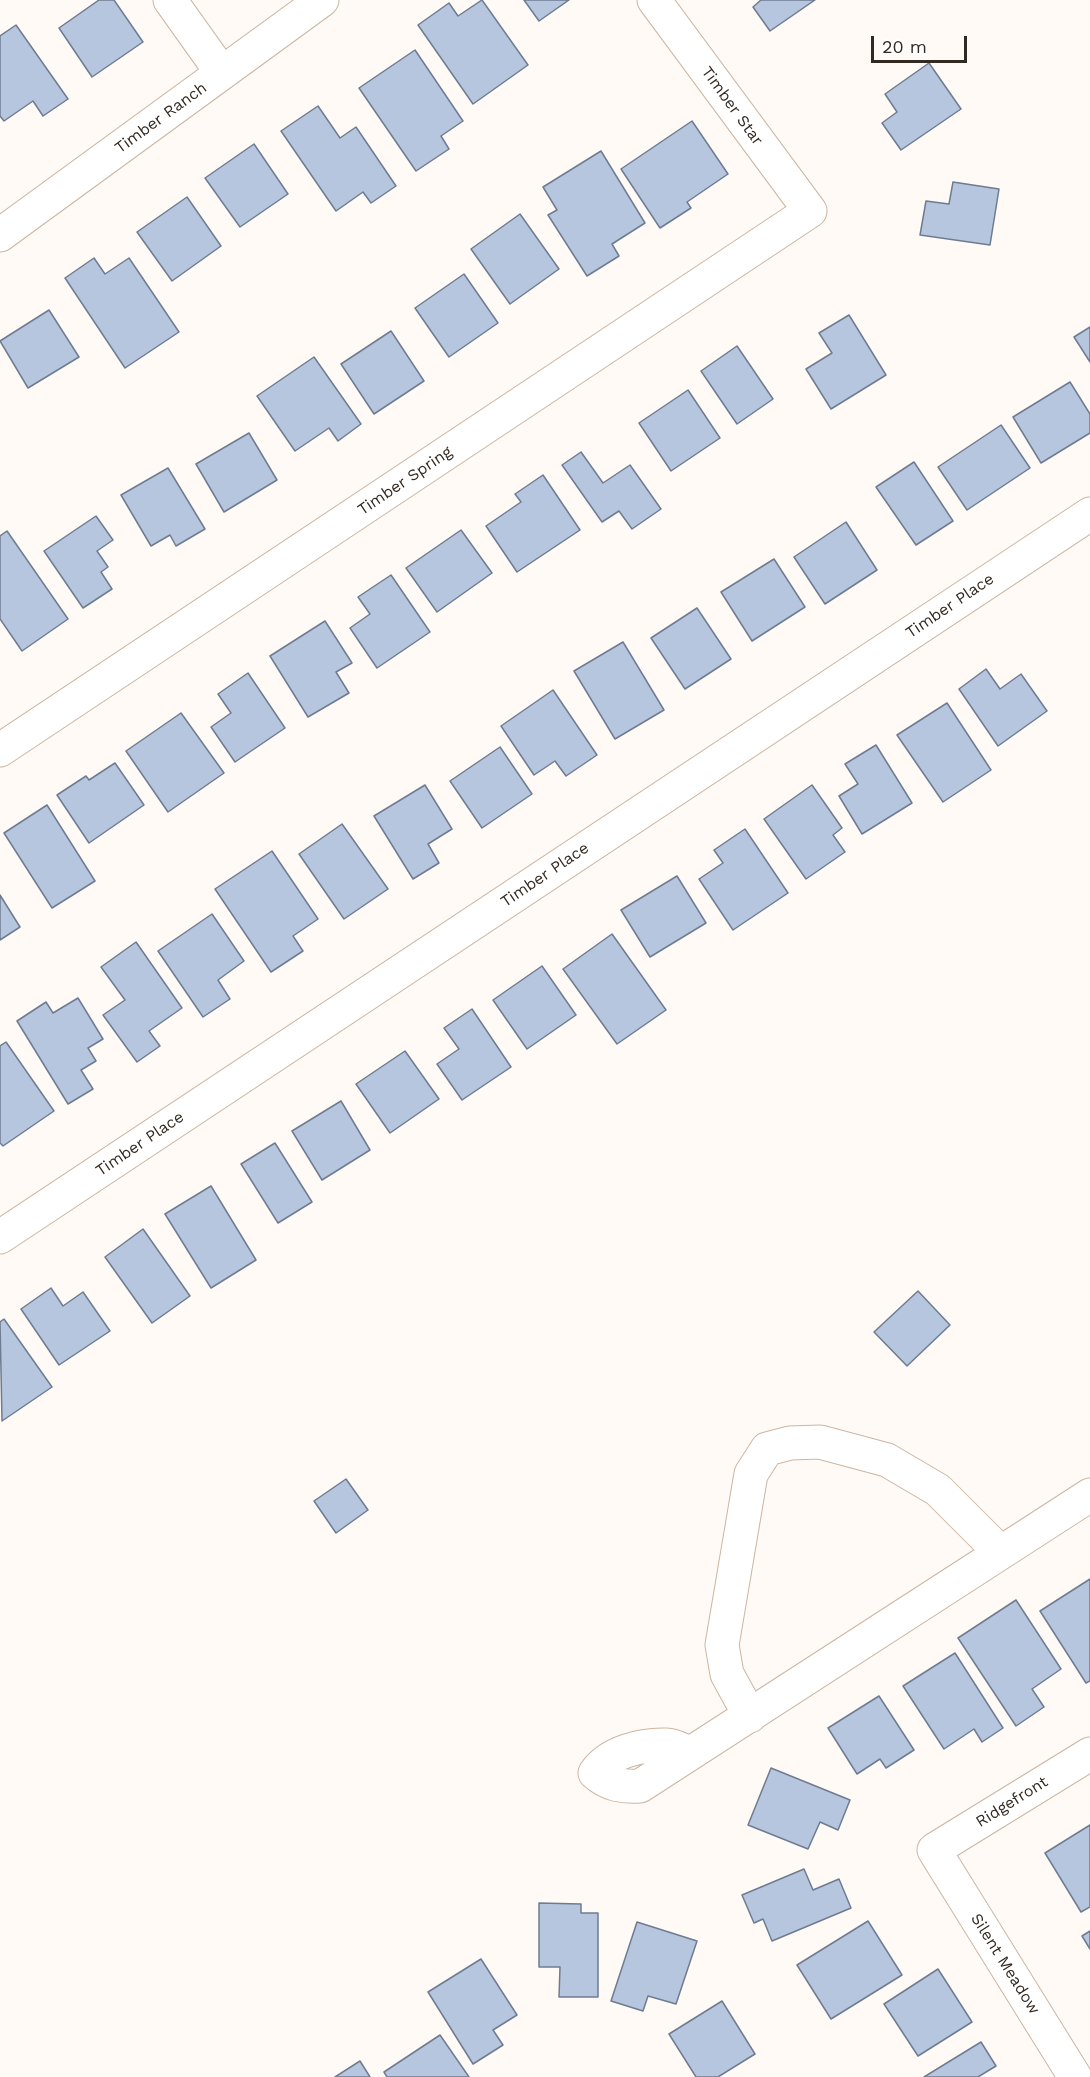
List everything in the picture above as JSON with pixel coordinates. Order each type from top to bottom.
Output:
[{"type":"street","points":[[170,0],[222,73]]},
{"type":"street","name":"Timber Ranch","points":[[0,235],[322,0]]},
{"type":"street","name":"Timber Star","points":[[654,0],[810,211]]},
{"type":"street","name":"Timber Spring","points":[[0,750],[810,211]]},
{"type":"street","name":"Timber Place","points":[[0,1237],[1090,513]]},
{"type":"street","points":[[750,1716],[727,1674],[722,1645],[751,1473],[767,1449],[790,1443],[820,1442],[887,1460],[938,1490],[999,1551]]},
{"type":"street","points":[[689,1753],[750,1716],[999,1551],[1090,1495]]},
{"type":"street","name":"Ridgefront","points":[[934,1850],[1090,1754]]},
{"type":"street","name":"Silent Meadow","points":[[934,1850],[1075,2077]]},
{"type":"building","points":[[99,0],[114,0],[143,42],[92,77],[59,28]]},
{"type":"building","points":[[482,0],[528,65],[473,104],[418,25],[449,3],[458,16]]},
{"type":"building","points":[[524,0],[569,0],[539,21]]},
{"type":"building","points":[[761,0],[815,0],[770,31],[753,7]]},
{"type":"building","points":[[16,25],[68,99],[43,116],[33,101],[4,121],[0,116],[0,36]]},
{"type":"building","points":[[415,50],[463,121],[441,136],[449,149],[416,171],[359,88]]},
{"type":"building","points":[[929,63],[961,109],[901,150],[882,123],[897,112],[885,94]]},
{"type":"building","points":[[318,106],[340,138],[356,127],[396,186],[371,203],[363,192],[336,211],[281,131]]},
{"type":"building","points":[[692,121],[728,174],[687,202],[691,208],[660,228],[621,169]]},
{"type":"building","points":[[254,144],[288,194],[240,227],[205,178]]},
{"type":"building","points":[[601,151],[645,223],[612,244],[619,256],[587,276],[548,215],[557,210],[543,187]]},
{"type":"building","points":[[953,182],[999,189],[990,245],[920,235],[926,201],[949,204]]},
{"type":"building","points":[[187,197],[221,246],[172,281],[137,232]]},
{"type":"building","points":[[520,214],[559,269],[510,304],[471,249]]},
{"type":"building","points":[[94,258],[105,274],[129,258],[179,332],[125,368],[65,278]]},
{"type":"building","points":[[464,274],[498,323],[449,357],[415,308]]},
{"type":"building","points":[[49,310],[79,357],[28,388],[0,341]]},
{"type":"building","points":[[849,315],[886,375],[831,409],[806,369],[832,353],[819,333]]},
{"type":"building","points":[[1090,327],[1090,362],[1074,337]]},
{"type":"building","points":[[391,331],[424,381],[374,414],[341,364]]},
{"type":"building","points":[[737,346],[773,399],[737,424],[701,371]]},
{"type":"building","points":[[314,357],[361,424],[338,441],[329,428],[295,451],[257,396]]},
{"type":"building","points":[[1070,382],[1090,414],[1090,433],[1041,463],[1013,417]]},
{"type":"building","points":[[688,390],[720,438],[671,471],[639,423]]},
{"type":"building","points":[[1001,425],[1030,468],[967,510],[938,467]]},
{"type":"building","points":[[249,433],[277,480],[224,512],[196,464]]},
{"type":"building","points":[[581,452],[603,483],[630,465],[661,509],[632,529],[619,511],[602,522],[562,465]]},
{"type":"building","points":[[914,462],[953,521],[916,545],[876,487]]},
{"type":"building","points":[[168,468],[205,529],[176,546],[170,535],[151,546],[121,495]]},
{"type":"building","points":[[543,475],[580,530],[517,572],[486,526],[521,502],[515,494]]},
{"type":"building","points":[[96,516],[113,540],[97,551],[108,567],[101,572],[112,589],[83,608],[44,551]]},
{"type":"building","points":[[846,522],[877,570],[825,604],[794,557]]},
{"type":"building","points":[[461,530],[492,573],[437,612],[406,568]]},
{"type":"building","points":[[7,531],[68,619],[22,651],[0,619],[0,536]]},
{"type":"building","points":[[774,559],[805,607],[752,641],[721,592]]},
{"type":"building","points":[[391,575],[430,632],[377,668],[350,628],[370,614],[358,597]]},
{"type":"building","points":[[697,608],[731,659],[685,689],[651,638]]},
{"type":"building","points":[[325,621],[352,663],[336,672],[349,693],[308,717],[270,656]]},
{"type":"building","points":[[623,642],[664,710],[615,739],[574,671]]},
{"type":"building","points":[[986,669],[1000,689],[1021,674],[1047,711],[998,746],[959,689]]},
{"type":"building","points":[[248,673],[285,728],[235,762],[211,727],[231,713],[218,694]]},
{"type":"building","points":[[553,690],[597,755],[566,776],[555,761],[534,775],[501,726]]},
{"type":"building","points":[[947,703],[991,770],[943,802],[897,735]]},
{"type":"building","points":[[181,713],[224,773],[168,812],[126,751]]},
{"type":"building","points":[[876,745],[912,803],[862,834],[839,796],[858,784],[845,764]]},
{"type":"building","points":[[500,747],[532,794],[482,828],[450,781]]},
{"type":"building","points":[[115,763],[144,805],[89,843],[57,795],[86,776],[89,780]]},
{"type":"building","points":[[425,785],[452,829],[428,844],[439,863],[413,879],[374,816]]},
{"type":"building","points":[[812,785],[842,828],[833,835],[845,852],[806,879],[764,819]]},
{"type":"building","points":[[47,805],[95,881],[52,908],[4,833]]},
{"type":"building","points":[[342,824],[388,889],[344,919],[299,854]]},
{"type":"building","points":[[745,829],[788,893],[733,930],[699,879],[723,863],[714,850]]},
{"type":"building","points":[[272,851],[318,919],[293,936],[303,951],[271,972],[215,889]]},
{"type":"building","points":[[677,876],[706,923],[650,957],[621,910]]},
{"type":"building","points":[[0,895],[20,927],[0,940]]},
{"type":"building","points":[[212,914],[244,961],[218,980],[230,999],[203,1017],[158,951]]},
{"type":"building","points":[[612,934],[666,1010],[617,1044],[563,969]]},
{"type":"building","points":[[136,942],[182,1008],[149,1031],[160,1046],[137,1062],[103,1015],[125,1000],[101,967]]},
{"type":"building","points":[[542,966],[576,1015],[527,1049],[493,1000]]},
{"type":"building","points":[[78,998],[103,1039],[88,1048],[96,1061],[81,1070],[93,1089],[68,1104],[17,1021],[46,1002],[53,1013]]},
{"type":"building","points":[[472,1009],[511,1067],[462,1100],[437,1064],[459,1049],[444,1028]]},
{"type":"building","points":[[6,1042],[54,1111],[3,1146],[0,1143],[0,1046]]},
{"type":"building","points":[[405,1051],[439,1099],[390,1133],[356,1084]]},
{"type":"building","points":[[341,1101],[370,1150],[322,1180],[292,1131]]},
{"type":"building","points":[[275,1143],[312,1202],[278,1223],[241,1164]]},
{"type":"building","points":[[211,1186],[256,1260],[211,1288],[165,1214]]},
{"type":"building","points":[[143,1229],[190,1296],[152,1323],[105,1257]]},
{"type":"building","points":[[51,1288],[63,1306],[83,1292],[110,1331],[59,1365],[21,1309]]},
{"type":"building","points":[[918,1291],[950,1325],[907,1366],[874,1332]]},
{"type":"building","points":[[4,1319],[52,1387],[2,1421],[0,1322]]},
{"type":"building","points":[[346,1479],[368,1510],[336,1533],[314,1501]]},
{"type":"building","points":[[1090,1579],[1090,1681],[1086,1683],[1040,1611]]},
{"type":"building","points":[[1016,1600],[1061,1669],[1032,1689],[1044,1707],[1016,1726],[958,1638]]},
{"type":"building","points":[[955,1653],[1003,1728],[982,1742],[974,1729],[944,1749],[903,1686]]},
{"type":"building","points":[[879,1696],[914,1750],[886,1768],[880,1759],[857,1774],[828,1728]]},
{"type":"building","points":[[771,1768],[850,1800],[838,1830],[820,1822],[808,1849],[748,1825]]},
{"type":"building","points":[[1090,1825],[1090,1907],[1081,1912],[1045,1853]]},
{"type":"building","points":[[804,1869],[813,1890],[839,1879],[851,1908],[772,1941],[763,1919],[754,1923],[742,1895]]},
{"type":"building","points":[[539,1903],[581,1904],[581,1913],[598,1913],[598,1997],[559,1997],[560,1967],[539,1967]]},
{"type":"building","points":[[868,1921],[902,1975],[831,2019],[797,1965]]},
{"type":"building","points":[[637,1922],[697,1941],[676,2004],[648,1996],[643,2011],[611,2001]]},
{"type":"building","points":[[1090,1931],[1090,1949],[1082,1936]]},
{"type":"building","points":[[481,1959],[517,2015],[493,2030],[503,2045],[473,2064],[428,1992]]},
{"type":"building","points":[[938,1969],[972,2022],[918,2056],[884,2004]]},
{"type":"building","points":[[722,2001],[755,2054],[718,2077],[696,2077],[669,2034]]},
{"type":"building","points":[[440,2035],[469,2077],[387,2077],[384,2072]]},
{"type":"building","points":[[981,2042],[996,2066],[978,2077],[924,2077]]},
{"type":"building","points":[[360,2061],[370,2077],[335,2077]]}]
